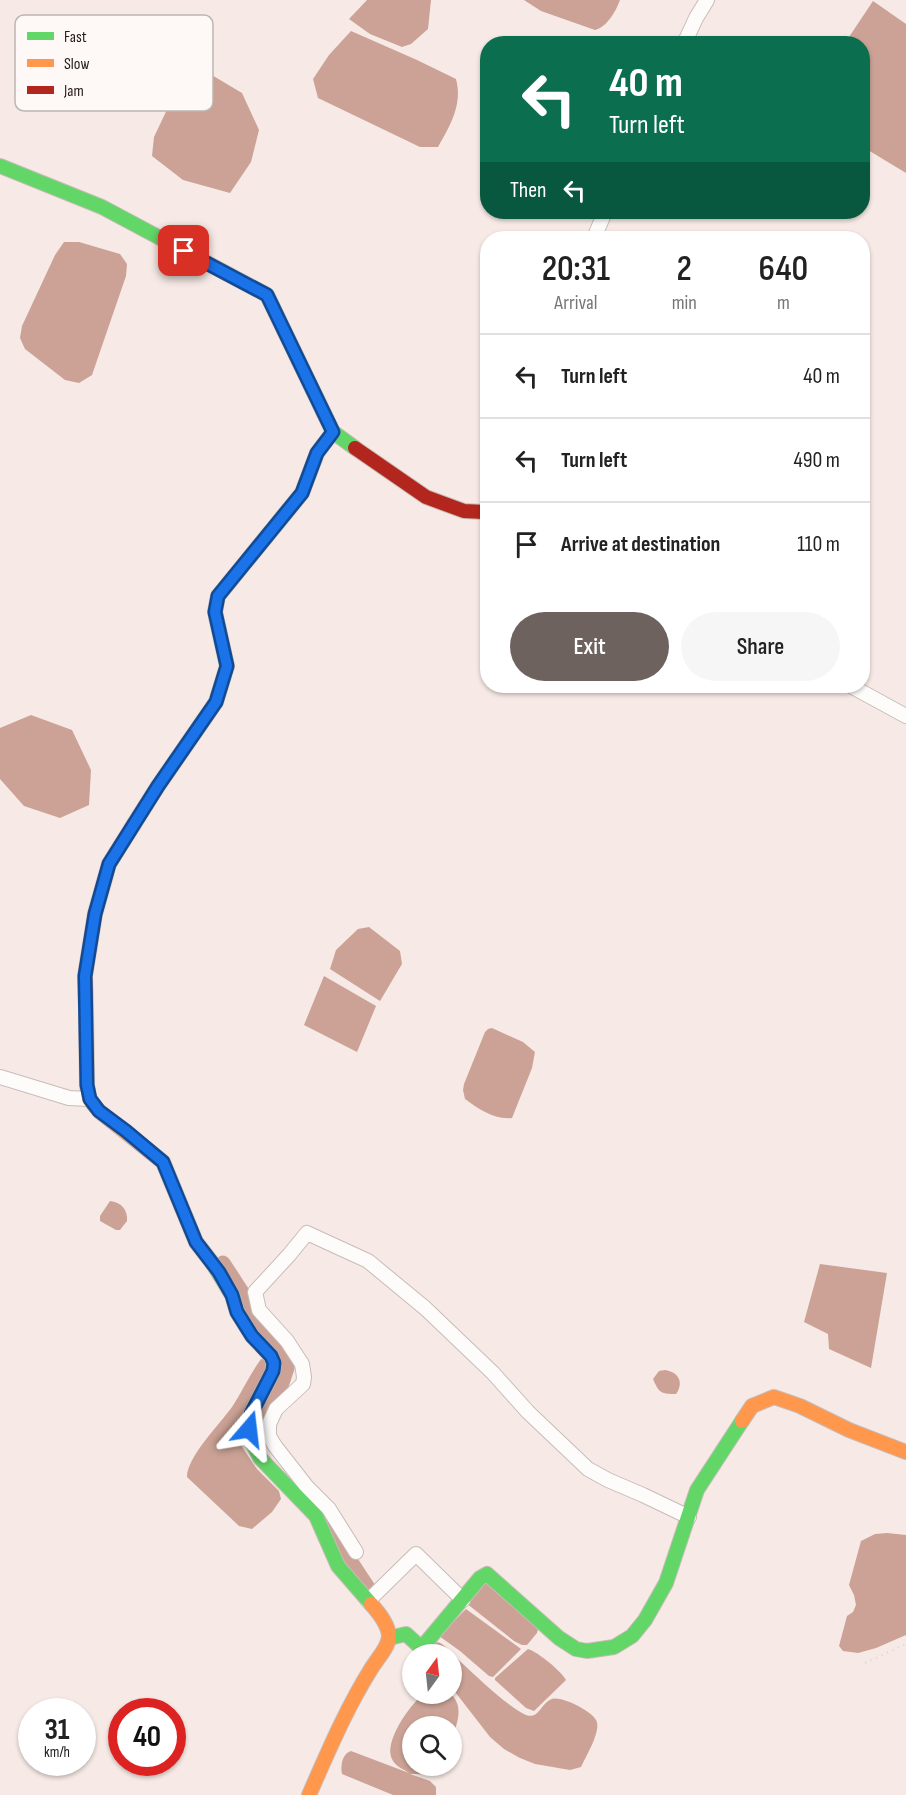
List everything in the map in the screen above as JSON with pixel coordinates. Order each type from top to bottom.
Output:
[{"type":"street","points":[[688,36],[707,0]]},
{"type":"street","points":[[0,166],[102,207],[267,295],[333,432],[426,497],[464,511],[480,510]]},
{"type":"street","points":[[309,1795],[339,1726],[389,1638],[386,1624],[339,1566],[316,1516],[260,1458],[253,1444],[249,1429],[251,1414],[269,1381],[274,1363],[271,1356],[252,1336],[237,1312],[232,1295],[219,1272],[196,1242],[163,1162],[99,1111],[90,1099],[87,1085],[85,976],[95,914],[109,864],[158,786],[216,702],[227,666],[215,612],[218,596],[302,493],[317,453],[333,432]]},
{"type":"street","points":[[864,693],[906,716]]},
{"type":"street","points":[[0,1077],[69,1098],[90,1099]]},
{"type":"street","points":[[356,1552],[329,1509],[307,1487],[269,1436],[269,1424],[276,1409],[303,1384],[304,1377],[302,1364],[287,1341],[259,1310],[255,1292],[307,1233],[368,1262],[425,1308],[588,1469],[689,1517]]},
{"type":"street","points":[[389,1638],[406,1634],[418,1645],[424,1645],[480,1578],[486,1574],[559,1638],[576,1649],[587,1651],[614,1647],[632,1636],[639,1630],[652,1610],[666,1583],[697,1490],[752,1406],[774,1397],[800,1406],[849,1431],[906,1452]]},
{"type":"street","points":[[368,1601],[416,1554],[463,1599]]},
{"type":"path","points":[[865,1663],[906,1644]]},
{"type":"shaded area","points":[[367,0],[431,0],[428,29],[411,44],[402,47],[370,34],[349,19]]},
{"type":"shaded area","points":[[524,0],[620,0],[607,22],[595,30],[541,11]]},
{"type":"shaded area","points":[[873,1],[906,24],[906,173],[870,151],[870,36],[850,36]]},
{"type":"shaded area","points":[[351,31],[456,79],[457,106],[438,147],[420,147],[318,98],[313,79],[329,55]]},
{"type":"shaded area","points":[[213,76],[242,93],[259,130],[251,162],[230,193],[183,180],[152,156],[154,137],[166,111],[213,111]]},
{"type":"shaded area","points":[[64,242],[79,242],[120,254],[127,264],[126,276],[92,375],[79,383],[65,380],[25,349],[20,338],[22,326],[55,255]]},
{"type":"shaded area","points":[[31,715],[72,730],[91,770],[89,805],[60,818],[24,806],[0,779],[0,728]]},
{"type":"shaded area","points":[[369,927],[400,951],[402,964],[380,1001],[330,969],[336,950],[358,929]]},
{"type":"shaded area","points":[[324,976],[376,1006],[357,1052],[304,1025]]},
{"type":"shaded area","points":[[492,1028],[523,1042],[535,1052],[532,1068],[512,1118],[493,1116],[481,1110],[465,1099],[463,1090],[485,1032]]},
{"type":"shaded area","points":[[110,1201],[125,1210],[127,1221],[120,1230],[100,1221],[100,1216]]},
{"type":"shaded area","points":[[820,1264],[887,1273],[871,1368],[829,1349],[828,1334],[804,1322]]},
{"type":"shaded area","points":[[261,1359],[266,1360],[267,1368],[242,1432],[242,1447],[257,1469],[279,1491],[281,1499],[272,1512],[252,1529],[239,1526],[187,1477],[192,1460],[232,1407]]},
{"type":"shaded area","points":[[659,1371],[674,1373],[679,1379],[680,1386],[676,1394],[661,1392],[655,1384],[653,1379]]},
{"type":"shaded area","points":[[875,1534],[906,1535],[906,1635],[858,1653],[843,1651],[839,1646],[847,1616],[853,1612],[856,1605],[849,1585],[861,1541]]},
{"type":"shaded area","points":[[485,1580],[538,1629],[527,1645],[514,1641],[466,1603]]},
{"type":"shaded area","points":[[466,1609],[521,1649],[493,1677],[462,1653],[462,1644],[450,1644],[439,1636]]},
{"type":"shaded area","points":[[528,1649],[549,1662],[566,1680],[534,1711],[526,1708],[495,1680]]},
{"type":"shaded area","points":[[462,1664],[491,1690],[522,1713],[532,1716],[548,1701],[557,1699],[576,1705],[588,1712],[597,1724],[593,1743],[581,1767],[570,1770],[535,1764],[520,1758],[504,1749],[490,1737],[462,1701]]},
{"type":"shaded area","points":[[414,1704],[458,1704],[459,1710],[458,1716],[405,1716]]},
{"type":"shaded area","points":[[402,1721],[402,1769],[393,1761],[390,1752],[391,1743]]},
{"type":"shaded area","points":[[351,1751],[402,1770],[402,1776],[416,1776],[430,1781],[436,1787],[436,1795],[393,1795],[342,1774],[343,1760]]},
{"type":"waterway","points":[[223,1263],[247,1300],[259,1327],[283,1358],[287,1368],[282,1383],[266,1413],[263,1423],[264,1436]]},
{"type":"waterway","points":[[328,1523],[372,1594]]},
{"type":"traffic: fast","points":[[0,166],[102,207],[267,295],[333,432],[355,448]]},
{"type":"traffic: fast","points":[[134,824],[216,702],[227,666],[215,612],[218,596],[302,493],[317,453],[333,432]]},
{"type":"traffic: fast","points":[[213,1264],[232,1295],[237,1312],[252,1336],[271,1356],[274,1363],[273,1371],[251,1414],[249,1429],[253,1444],[260,1458],[316,1516],[338,1566],[371,1604]]},
{"type":"traffic: fast","points":[[389,1638],[406,1634],[418,1645],[424,1645],[480,1578],[487,1574],[559,1638],[576,1649],[587,1651],[614,1647],[632,1636],[645,1620],[666,1583],[697,1490],[742,1421]]},
{"type":"traffic: slow","points":[[86,1008],[89,1099],[99,1111],[163,1162],[196,1242],[213,1264]]},
{"type":"traffic: slow","points":[[742,1421],[752,1406],[774,1397],[906,1452]]},
{"type":"traffic: slow","points":[[309,1795],[345,1715],[388,1641],[389,1633],[385,1624],[371,1604]]},
{"type":"traffic: jam","points":[[355,448],[426,497],[464,511],[480,512]]},
{"type":"traffic: jam","points":[[86,1008],[85,976],[95,914],[109,864],[134,824]]},
{"type":"route","points":[[184,251],[267,295],[333,432],[317,453],[302,493],[218,596],[215,612],[227,666],[216,702],[158,786],[109,864],[95,914],[85,976],[87,1085],[93,1105],[163,1162],[196,1242],[219,1272],[232,1295],[237,1312],[252,1336],[271,1356],[274,1363],[273,1371],[251,1414],[249,1429]]}]
